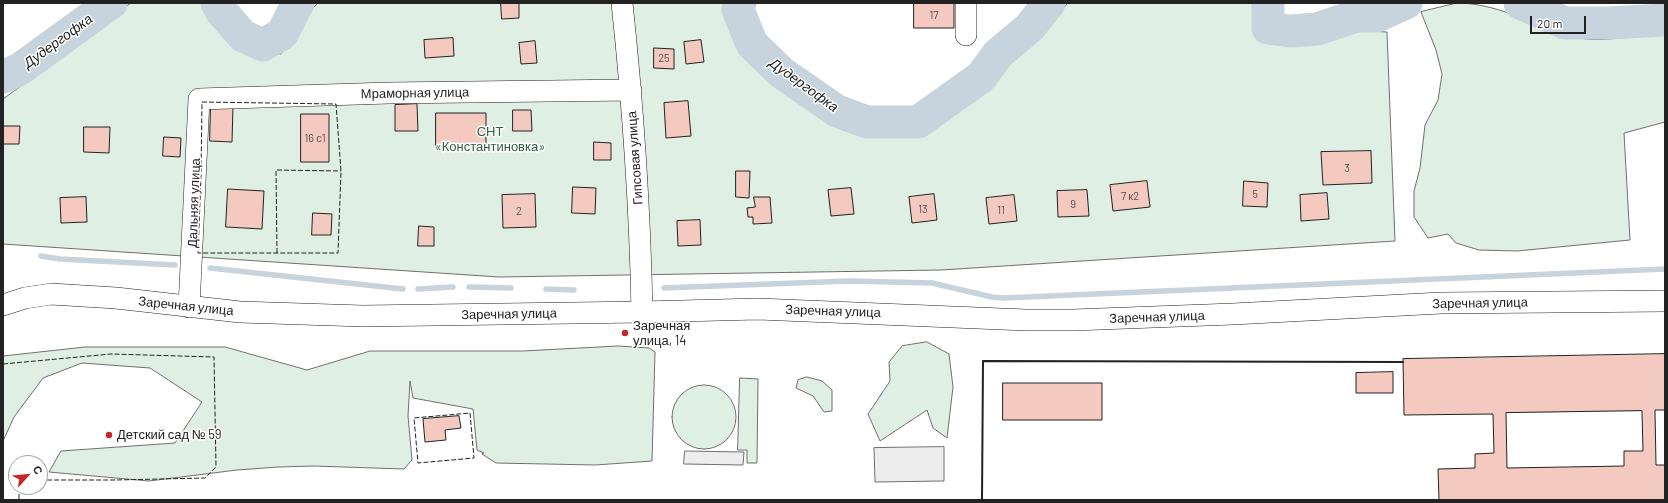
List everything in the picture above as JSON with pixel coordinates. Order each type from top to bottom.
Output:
[{"type":"street","name":"Гипсовая улица","points":[[622,3],[631,90],[641,249],[642,312]]},
{"type":"street","points":[[966,3],[966,35]]},
{"type":"street","name":"Мраморная улица","points":[[199,99],[389,93],[631,90]]},
{"type":"street","name":"Дальняя улица","points":[[189,307],[199,99]]},
{"type":"street","name":"Заречная улица","points":[[3,305],[25,298],[51,294],[116,298],[240,312],[392,316],[758,309],[1026,320],[1073,320],[1233,314],[1441,303],[1665,301]]},
{"type":"green space","name":"СНТ «Константиновка»","points":[[131,3],[204,3],[213,17],[249,53],[281,54],[309,12],[318,3],[732,3],[729,15],[750,56],[793,96],[840,120],[887,133],[927,128],[968,97],[1023,51],[1068,3],[1258,3],[1257,18],[1269,42],[1310,40],[1348,30],[1387,32],[1395,241],[941,270],[499,277],[3,244],[3,99],[98,30]]},
{"type":"green space","points":[[1457,3],[1485,6],[1586,39],[1616,38],[1665,32],[1665,122],[1624,133],[1630,240],[1517,251],[1479,250],[1456,243],[1448,234],[1428,238],[1414,217],[1414,191],[1420,168],[1425,125],[1438,100],[1442,74],[1436,50],[1421,12]]},
{"type":"green space","points":[[927,342],[949,354],[953,387],[947,438],[933,428],[927,410],[880,441],[868,414],[890,381],[889,362],[902,346]]},
{"type":"green space","points":[[619,346],[649,348],[655,352],[652,461],[595,465],[496,463],[482,454],[484,453],[477,450],[473,409],[413,398],[410,381],[408,416],[412,460],[404,469],[314,466],[278,467],[237,470],[149,481],[49,472],[61,451],[175,443],[202,402],[150,368],[82,363],[43,378],[14,417],[3,441],[3,356],[85,347],[225,347],[307,370],[370,351],[522,351]]},
{"type":"green space","points":[[807,377],[822,381],[832,390],[832,411],[824,412],[813,396],[796,388],[798,380]]},
{"type":"green space","points":[[740,378],[758,379],[757,463],[747,463],[747,450],[738,450]]},
{"type":"green space","points":[[704,385],[716,387],[727,394],[734,405],[736,417],[734,429],[727,440],[716,447],[704,449],[692,447],[681,440],[674,429],[672,417],[674,405],[681,394],[692,387]]},
{"type":"shaded area","points":[[944,447],[944,481],[875,482],[874,448]]},
{"type":"shaded area","points":[[685,451],[744,452],[743,465],[684,464]]},
{"type":"building","points":[[501,3],[519,3],[519,18],[502,19]]},
{"type":"building","points":[[914,3],[954,3],[954,28],[914,28]]},
{"type":"building","points":[[453,38],[454,56],[425,58],[424,40]]},
{"type":"building","points":[[701,40],[704,62],[686,64],[684,42]]},
{"type":"building","points":[[535,41],[537,63],[521,64],[519,43]]},
{"type":"building","points":[[654,48],[674,49],[674,69],[654,68]]},
{"type":"building","points":[[688,101],[691,136],[666,138],[664,103]]},
{"type":"building","points":[[417,104],[418,131],[395,131],[395,105]]},
{"type":"building","points":[[211,105],[233,106],[232,142],[210,141]]},
{"type":"building","points":[[513,110],[531,110],[532,131],[513,131]]},
{"type":"building","points":[[436,113],[486,113],[486,146],[436,147]]},
{"type":"building","points":[[301,114],[329,114],[329,162],[301,162]]},
{"type":"building","points":[[3,126],[20,126],[19,144],[3,144]]},
{"type":"building","points":[[84,127],[110,127],[109,153],[84,152]]},
{"type":"building","points":[[164,137],[181,138],[180,157],[163,156]]},
{"type":"building","points":[[594,142],[611,143],[611,160],[594,160]]},
{"type":"building","points":[[1371,151],[1372,183],[1323,185],[1321,152]]},
{"type":"building","points":[[736,171],[750,171],[749,198],[736,197]]},
{"type":"building","points":[[1147,181],[1150,207],[1113,211],[1110,185]]},
{"type":"building","points":[[1244,181],[1268,183],[1267,207],[1243,206]]},
{"type":"building","points":[[573,187],[596,188],[595,214],[572,213]]},
{"type":"building","points":[[851,188],[854,214],[831,216],[828,190]]},
{"type":"building","points":[[228,189],[264,191],[262,229],[226,227]]},
{"type":"building","points":[[1087,190],[1089,216],[1058,217],[1057,191]]},
{"type":"building","points":[[1327,193],[1329,219],[1301,221],[1300,195]]},
{"type":"building","points":[[535,194],[536,227],[503,228],[502,195]]},
{"type":"building","points":[[934,194],[937,220],[912,223],[909,197]]},
{"type":"building","points":[[1014,195],[1017,221],[989,224],[986,198]]},
{"type":"building","points":[[86,197],[87,222],[61,223],[60,198]]},
{"type":"building","points":[[754,197],[770,197],[772,223],[753,224],[753,217],[748,217],[747,208],[755,207]]},
{"type":"building","points":[[313,213],[332,214],[331,235],[312,235]]},
{"type":"building","points":[[700,220],[701,245],[678,246],[677,221]]},
{"type":"building","points":[[419,226],[434,227],[434,246],[418,246]]},
{"type":"building","points":[[1665,354],[1665,410],[1655,410],[1656,465],[1665,465],[1665,500],[1439,500],[1438,469],[1475,468],[1475,454],[1494,453],[1493,414],[1404,415],[1403,359]],"holes":[[[1642,411],[1643,451],[1624,451],[1624,466],[1507,468],[1506,413]]]},
{"type":"building","points":[[1393,372],[1393,393],[1356,393],[1356,373]]},
{"type":"building","points":[[1003,383],[1102,383],[1102,420],[1003,420]]},
{"type":"building","points":[[459,416],[461,428],[445,430],[446,440],[425,442],[423,419]]},
{"type":"waterway","name":"Дудергофка","points":[[3,77],[20,69],[111,3]]},
{"type":"waterway","name":"Дудергофка","points":[[217,3],[222,12],[243,36],[263,45],[282,34],[298,3]]},
{"type":"waterway","name":"Дудергофка","points":[[740,3],[738,10],[752,44],[782,73],[837,111],[867,122],[918,122],[981,77],[998,54],[1030,27],[1049,3]]},
{"type":"waterway","name":"Дудергофка","points":[[1268,3],[1268,28],[1291,31],[1317,29],[1356,16],[1377,16],[1406,3]]},
{"type":"waterway","name":"Дудергофка","points":[[1520,3],[1565,23],[1609,23],[1665,20]]},
{"type":"waterway","points":[[41,256],[60,259],[175,265]]},
{"type":"waterway","points":[[210,268],[403,289]]},
{"type":"waterway","points":[[664,288],[849,281],[932,283],[992,297],[1004,298],[1665,269]]},
{"type":"waterway","points":[[418,289],[453,287]]},
{"type":"waterway","points":[[469,287],[511,288]]},
{"type":"waterway","points":[[546,289],[574,290]]},
{"type":"fence","points":[[202,102],[336,104],[341,171],[338,253],[198,253],[202,102]]},
{"type":"fence","points":[[277,253],[276,170],[341,171]]},
{"type":"fence","points":[[3,364],[111,354],[214,357],[216,467],[205,478],[48,480]]},
{"type":"fence","points":[[470,413],[474,458],[418,463],[414,418],[470,413]]},
{"type":"fence","points":[[19,495],[19,500]]},
{"type":"wall","points":[[982,500],[983,361],[1403,362]]},
{"type":"place","name":"Заречная улица, 14","points":[[625,333]]},
{"type":"place","name":"Детский сад № 59","points":[[109,435]]}]
